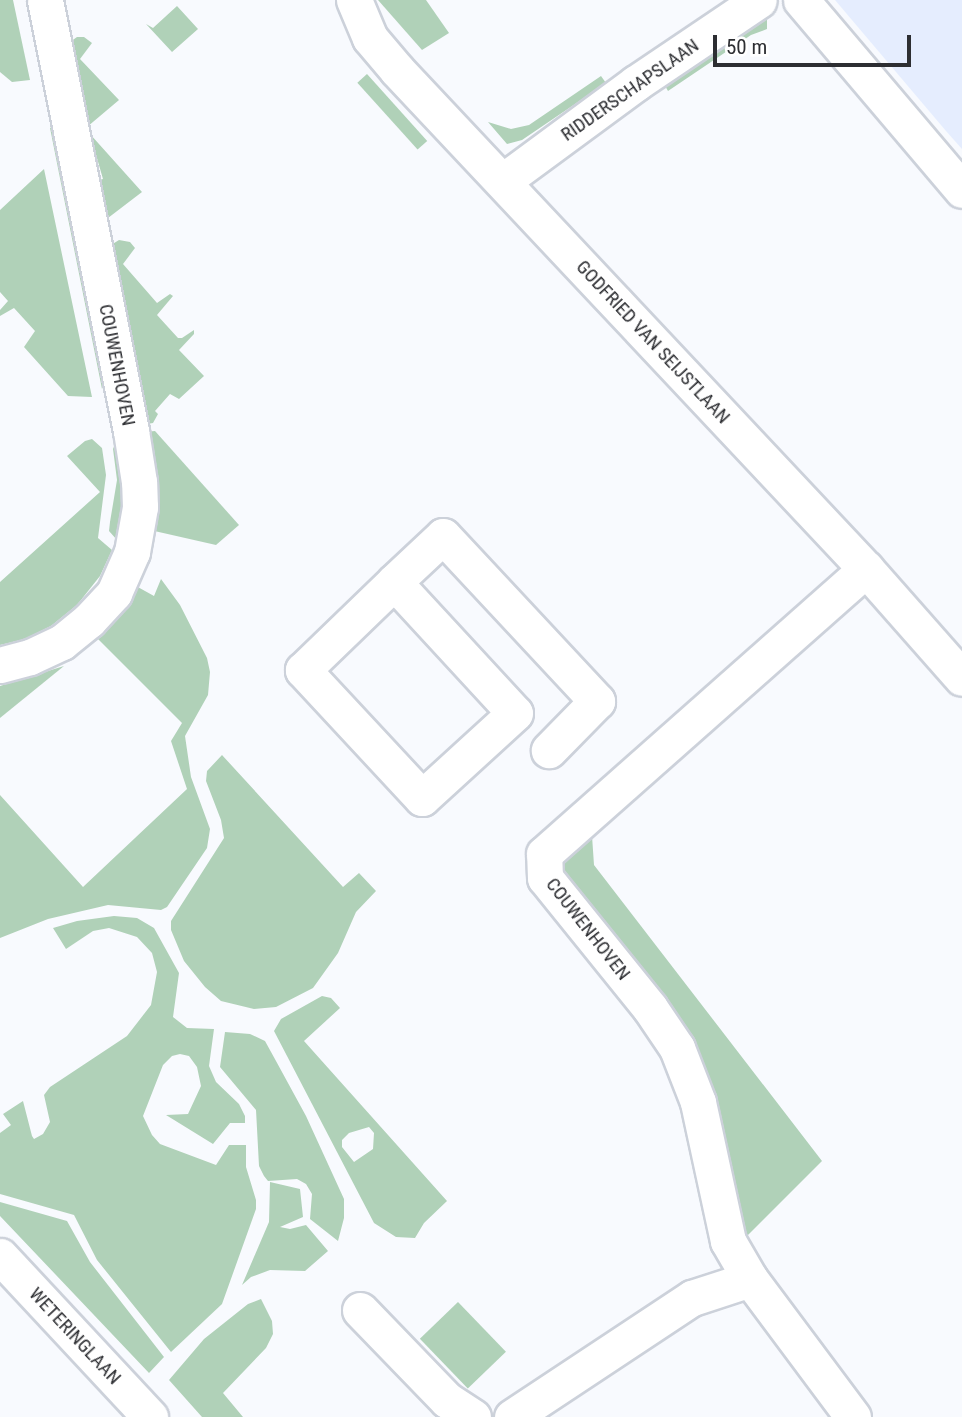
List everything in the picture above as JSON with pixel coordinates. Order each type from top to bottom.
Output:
[{"type":"street","name":"COUWENHOVEN","points":[[0,665],[30,657],[62,642],[114,593],[132,552],[140,508],[131,431],[45,0]]},
{"type":"street","name":"GODFRIED VAN SEIJSTLAAN","points":[[354,0],[370,38],[866,569],[962,678]]},
{"type":"street","name":"RIDDERSCHAPSLAAN","points":[[503,181],[636,83],[759,0]]},
{"type":"street","points":[[802,0],[962,190]]},
{"type":"street","points":[[394,582],[514,713],[422,798],[303,670],[394,582],[443,536],[597,701],[549,750]]},
{"type":"street","name":"COUWENHOVEN","points":[[853,1417],[750,1279],[728,1241],[698,1102],[677,1048],[650,1008],[545,878],[544,854],[866,569]]},
{"type":"street","name":"WETERINGLAAN","points":[[0,1256],[150,1417]]},
{"type":"street","points":[[512,1417],[692,1298],[750,1279]]},
{"type":"street","points":[[360,1310],[447,1400],[473,1417]]},
{"type":"shaded area","points":[[835,0],[962,0],[962,149],[946,131]]},
{"type":"green space","points":[[0,0],[13,0],[30,80],[12,82],[0,72]]},
{"type":"green space","points":[[378,0],[426,0],[449,33],[422,50]]},
{"type":"green space","points":[[177,6],[198,29],[172,52],[146,24],[153,28]]},
{"type":"green space","points":[[767,13],[767,29],[751,35],[668,91],[664,84]]},
{"type":"green space","points":[[77,37],[84,37],[92,43],[80,59],[119,100],[87,127],[70,42]]},
{"type":"green space","points":[[367,74],[427,141],[418,150],[357,83]]},
{"type":"green space","points":[[601,76],[606,83],[522,140],[507,144],[488,122],[511,129],[529,125]]},
{"type":"green space","points":[[57,123],[105,383],[102,389],[50,128]]},
{"type":"green space","points":[[90,134],[142,192],[108,218],[103,218],[92,182],[103,179]]},
{"type":"green space","points":[[44,169],[92,397],[68,396],[24,347],[35,331],[14,308],[0,316],[0,310],[8,301],[0,292],[0,210]]},
{"type":"green space","points":[[119,240],[130,242],[135,248],[123,264],[157,303],[170,294],[173,296],[157,315],[178,338],[194,330],[194,334],[179,350],[204,376],[179,399],[170,394],[155,411],[158,414],[153,423],[141,425],[111,245]]},
{"type":"green space","points":[[155,431],[239,525],[216,545],[150,530],[144,432]]},
{"type":"green space","points":[[92,439],[102,448],[106,475],[98,538],[112,550],[100,576],[77,605],[51,626],[25,639],[0,645],[0,582],[100,492],[67,456],[85,441]]},
{"type":"green space","points":[[121,443],[128,483],[117,540],[109,531],[117,480],[113,449],[115,444]]},
{"type":"green space","points":[[161,579],[180,605],[207,658],[210,672],[208,695],[185,736],[191,777],[210,829],[207,848],[167,907],[161,910],[108,905],[48,919],[0,938],[0,795],[83,887],[187,789],[171,741],[182,723],[96,637],[122,609],[136,586],[154,596]]},
{"type":"green space","points":[[64,666],[0,718],[0,686]]},
{"type":"green space","points":[[222,755],[343,887],[359,873],[376,891],[356,912],[338,953],[313,988],[276,1007],[254,1009],[221,1001],[205,987],[184,961],[171,930],[171,921],[224,838],[221,820],[206,781],[207,771]]},
{"type":"green space","points":[[591,821],[594,865],[822,1161],[741,1242],[717,1132],[553,867]]},
{"type":"green space","points":[[114,916],[137,918],[154,928],[179,973],[173,1017],[187,1028],[214,1029],[209,1066],[216,1082],[239,1104],[245,1116],[245,1123],[230,1123],[213,1144],[166,1115],[188,1114],[201,1086],[197,1067],[189,1056],[180,1054],[172,1056],[163,1065],[143,1116],[152,1135],[160,1144],[216,1165],[229,1145],[246,1145],[246,1167],[256,1200],[256,1209],[222,1304],[171,1352],[97,1260],[74,1215],[0,1194],[0,1133],[11,1125],[3,1114],[23,1101],[32,1136],[34,1139],[43,1134],[50,1122],[44,1095],[50,1087],[127,1036],[151,1005],[157,972],[152,953],[137,937],[109,928],[93,931],[66,949],[53,928],[77,921]]},
{"type":"green space","points":[[322,996],[331,998],[340,1008],[304,1041],[447,1201],[424,1223],[415,1238],[396,1237],[374,1223],[274,1031],[281,1019]],"holes":[[[369,1127],[374,1133],[373,1149],[354,1162],[342,1147],[342,1140],[349,1133]]]},
{"type":"green space","points":[[225,1032],[250,1034],[265,1041],[306,1116],[344,1199],[344,1218],[338,1241],[310,1219],[312,1194],[306,1184],[297,1179],[268,1181],[264,1176],[259,1166],[256,1110],[220,1067]]},
{"type":"green space","points":[[270,1182],[300,1189],[303,1217],[280,1227],[290,1229],[306,1225],[328,1251],[305,1271],[270,1270],[251,1277],[242,1285],[269,1222]]},
{"type":"green space","points":[[0,1202],[67,1221],[90,1262],[164,1357],[149,1373],[0,1216]]},
{"type":"green space","points":[[261,1299],[272,1321],[273,1334],[266,1348],[223,1393],[243,1417],[202,1417],[169,1380],[204,1339],[248,1304]]},
{"type":"green space","points":[[458,1302],[506,1352],[468,1388],[420,1339]]}]
